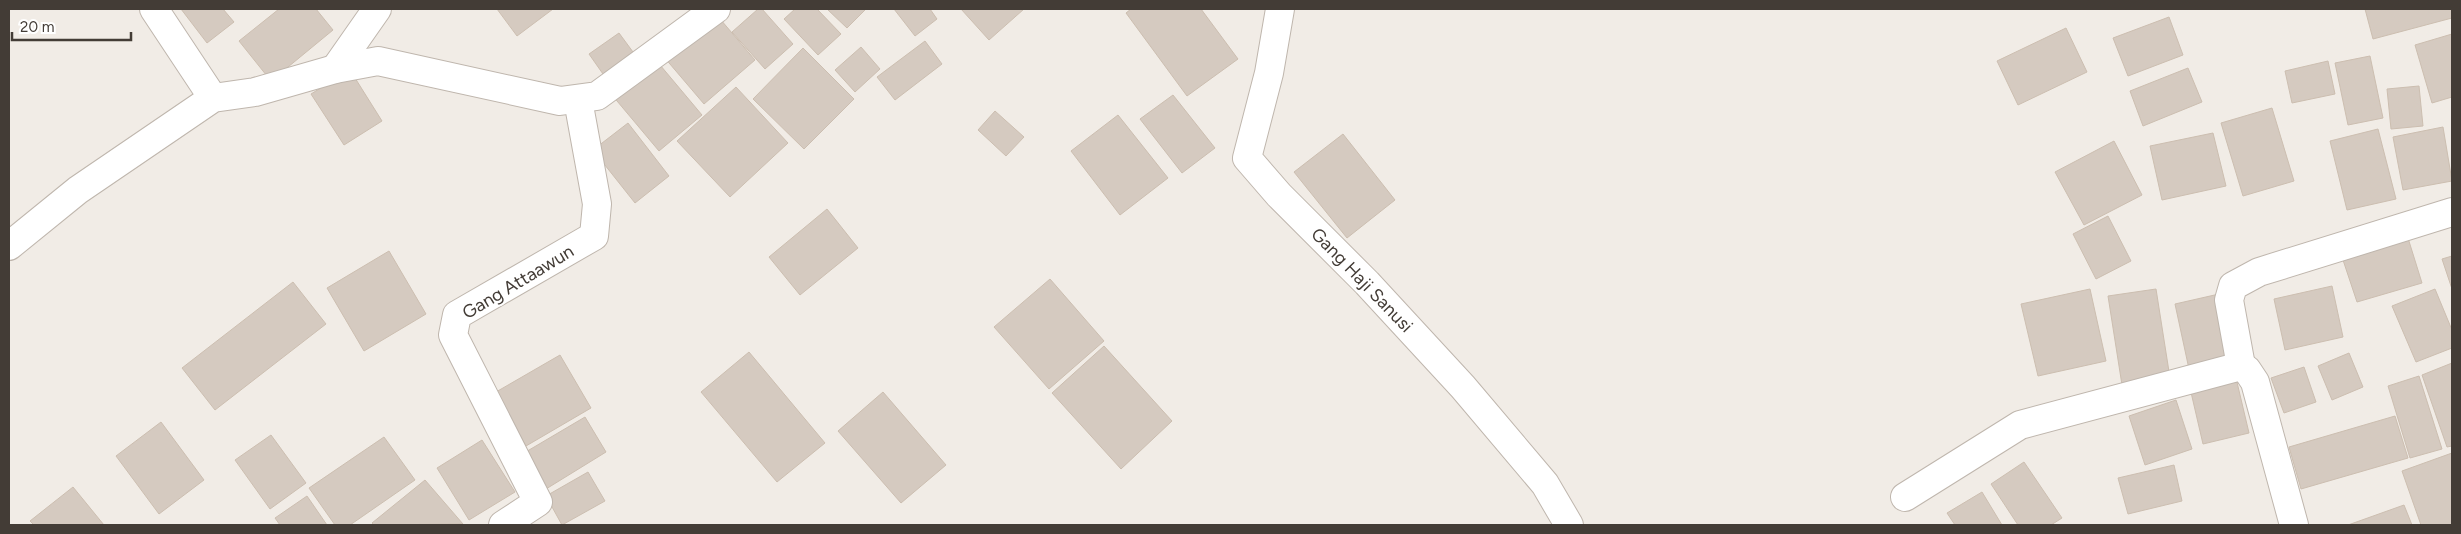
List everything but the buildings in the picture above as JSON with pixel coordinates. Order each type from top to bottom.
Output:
[{"type":"street","points":[[154,9],[212,98]]},
{"type":"street","points":[[335,69],[377,9]]},
{"type":"street","points":[[9,246],[78,190],[212,98],[255,92],[335,69],[378,61],[534,96],[560,101],[578,100],[597,96],[716,9]]},
{"type":"street","name":"Gang Haji Sanusi","points":[[1280,9],[1269,73],[1247,158],[1279,195],[1367,283],[1463,387],[1545,484],[1569,525]]},
{"type":"street","name":"Gang Attaawun","points":[[503,525],[538,502],[453,335],[457,315],[594,236],[597,204],[578,100]]},
{"type":"street","points":[[2294,525],[2255,382],[2247,370],[2241,366],[2229,300],[2233,286],[2243,279],[2260,272],[2452,212]]},
{"type":"street","points":[[1905,497],[2020,425],[2241,366]]}]
